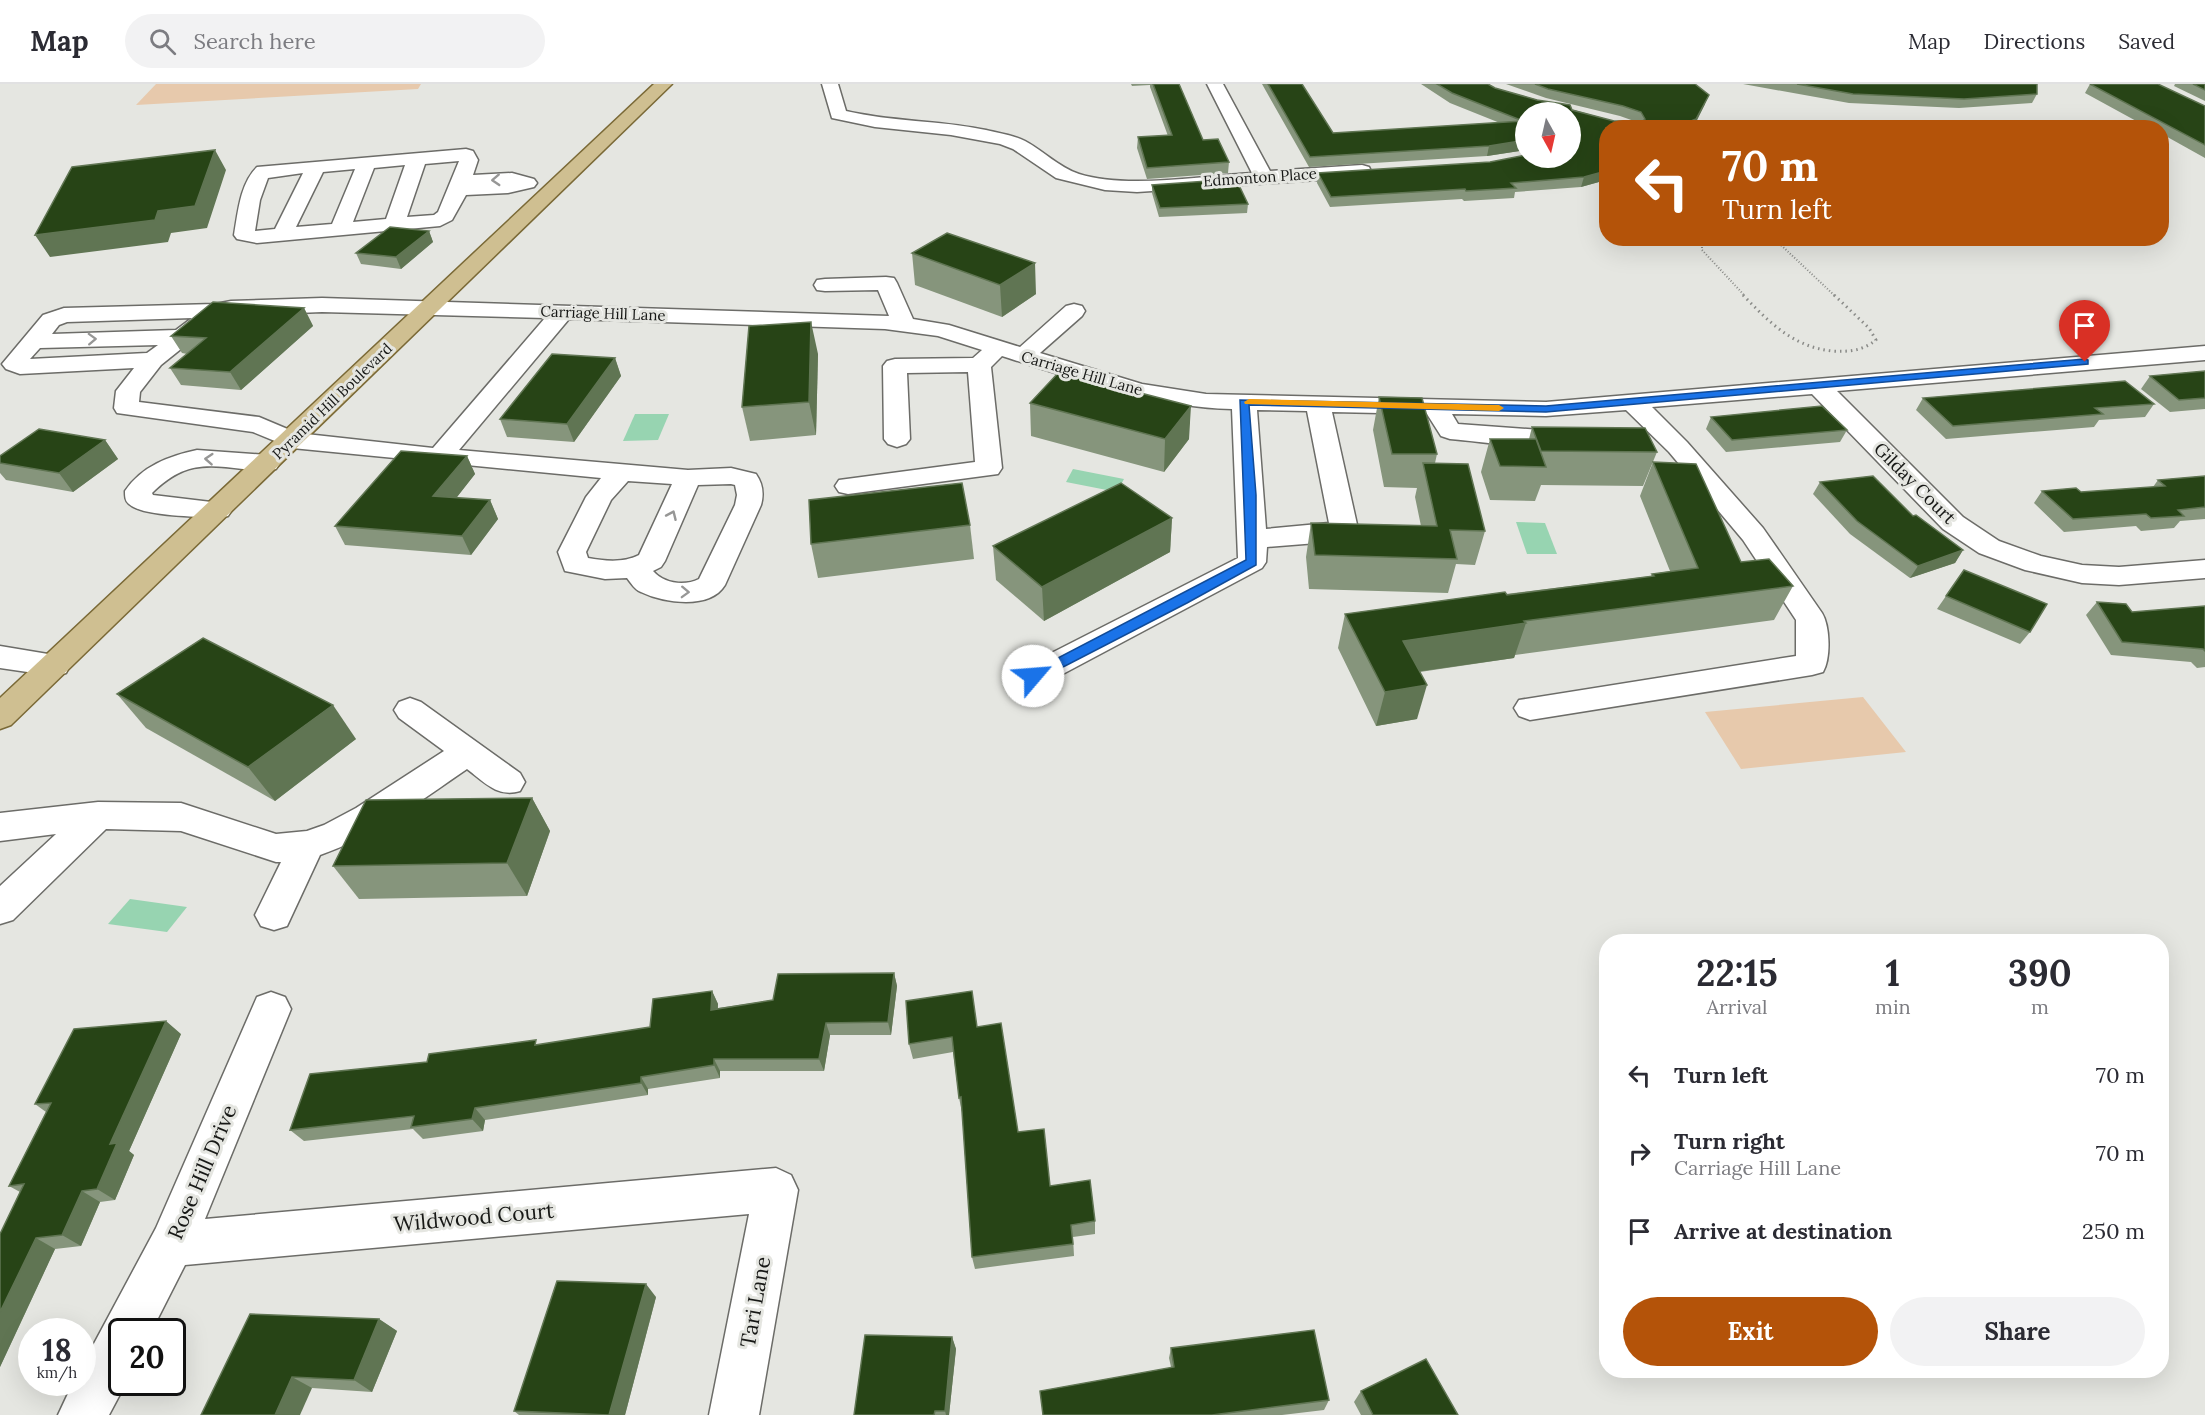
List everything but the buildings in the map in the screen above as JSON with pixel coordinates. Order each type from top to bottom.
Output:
[{"type":"main road","name":"Pyramid Hill Boulevard","points":[[0,717],[664,84]]},
{"type":"street","name":"Edmonton Place","points":[[830,84],[838,114],[859,120],[953,129],[986,136],[1021,146],[1052,169],[1072,179],[1106,185],[1137,186],[1381,170]]},
{"type":"street","points":[[1215,84],[1263,176]]},
{"type":"street","points":[[466,155],[469,160],[447,214],[440,220],[250,237],[244,235],[258,175],[269,170],[367,163],[466,155]]},
{"type":"street","points":[[394,225],[417,159]]},
{"type":"street","points":[[340,230],[367,163]]},
{"type":"street","points":[[283,234],[316,167]]},
{"type":"street","points":[[460,186],[508,187],[527,183],[561,182]]},
{"type":"street","points":[[825,285],[886,283],[904,325]]},
{"type":"street","name":"Carriage Hill Lane","points":[[153,360],[20,367],[14,364],[51,320],[64,315],[215,311],[231,308],[322,305],[885,322],[941,330],[988,356],[1023,356],[1139,391],[1206,401],[1318,404],[1546,409],[2205,353]]},
{"type":"street","points":[[215,311],[153,360],[128,391],[126,408],[259,425],[292,440],[688,478],[731,476],[747,480],[750,495],[748,505],[711,585],[694,593],[672,591],[649,585],[635,569]]},
{"type":"street","points":[[1023,356],[1074,311]]},
{"type":"street","points":[[440,456],[563,312]]},
{"type":"street","points":[[34,341],[183,337]]},
{"type":"street","points":[[848,486],[989,468],[988,356],[895,366],[897,439]]},
{"type":"street","name":"Gilday Court","points":[[1817,385],[1953,523],[1989,547],[2035,564],[2082,574],[2119,576],[2205,569]]},
{"type":"street","points":[[1530,708],[1812,664],[1811,620],[1753,534],[1668,437],[1631,401]]},
{"type":"street","points":[[1033,676],[1252,562],[1244,402]]},
{"type":"street","points":[[1252,539],[1317,534],[1344,529],[1318,404]]},
{"type":"street","points":[[1434,406],[1450,431],[1536,438],[1596,438]]},
{"type":"street","points":[[1632,438],[1668,437]]},
{"type":"street","points":[[218,510],[148,503],[139,499],[138,491],[150,478],[171,463],[184,459],[267,463]]},
{"type":"street","points":[[621,471],[599,497],[572,552],[574,565],[605,570],[635,569],[651,561],[688,478]]},
{"type":"street","points":[[0,657],[55,665]]},
{"type":"street","points":[[410,710],[508,782]]},
{"type":"street","points":[[0,827],[98,815],[182,817],[276,848],[307,845],[336,835],[368,818],[468,752]]},
{"type":"street","points":[[0,909],[98,815]]},
{"type":"street","points":[[274,915],[307,845]]},
{"type":"street","name":"Rose Hill Drive","points":[[133,1318],[172,1244],[271,1009]]},
{"type":"street","name":"Wildwood Court","points":[[172,1244],[776,1190]]},
{"type":"street","name":"Tari Lane","points":[[734,1415],[776,1190]]},
{"type":"street","points":[[83,1415],[108,1368]]},
{"type":"path","points":[[1702,246],[1702,249],[1779,331],[1796,342],[1819,350],[1845,352],[1865,350],[1876,340],[1869,328],[1791,254],[1780,246]]},
{"type":"shaded area","points":[[156,84],[421,84],[418,89],[136,105]]},
{"type":"shaded area","points":[[635,414],[669,414],[658,440],[623,441]]},
{"type":"shaded area","points":[[1073,469],[1124,479],[1117,492],[1066,482]]},
{"type":"shaded area","points":[[1516,522],[1545,523],[1557,554],[1527,554]]},
{"type":"shaded area","points":[[1863,697],[1906,752],[1741,769],[1705,712]]},
{"type":"shaded area","points":[[130,899],[187,907],[167,932],[108,924]]},
{"type":"slow traffic","points":[[1249,402],[1499,408]]},
{"type":"route","points":[[1033,676],[1252,562],[1251,495],[1244,402],[1546,409],[2085,362]]}]
